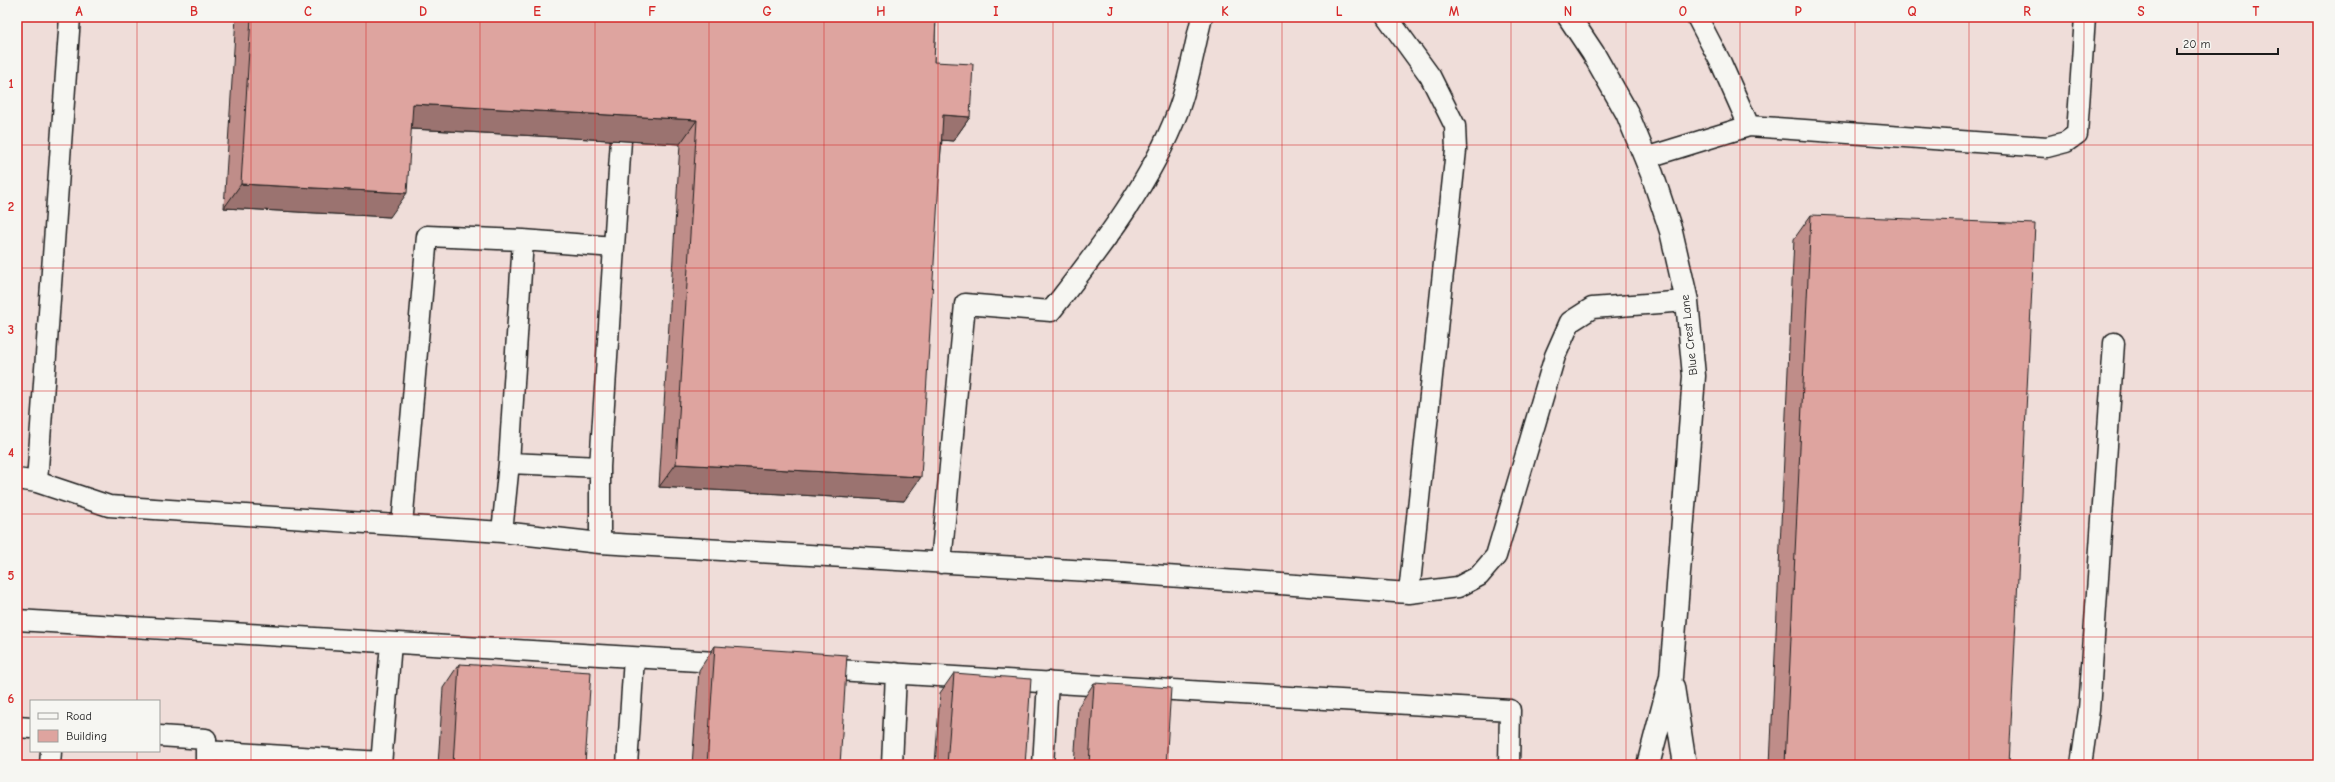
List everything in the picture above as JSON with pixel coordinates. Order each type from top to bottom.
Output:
[{"type":"street","name":"Blue Crest Lane","points":[[1569,17],[1593,53],[1627,113],[1646,158],[1671,231],[1687,301],[1694,376],[1671,677],[1648,765]]},
{"type":"street","name":"Blue Crest Lane","points":[[1671,677],[1685,765]]},
{"type":"lane","points":[[37,482],[70,17]]},
{"type":"lane","points":[[941,563],[965,304],[1051,311],[1112,232],[1156,158],[1178,111],[1202,17]]},
{"type":"lane","points":[[1387,17],[1430,76],[1455,126],[1456,150],[1409,593]]},
{"type":"lane","points":[[1697,17],[1721,63],[1749,126]]},
{"type":"lane","points":[[1646,158],[1749,126],[2047,147],[2066,142],[2077,134],[2085,17]]},
{"type":"lane","points":[[600,543],[600,467],[621,140]]},
{"type":"lane","points":[[402,525],[427,236],[523,240],[614,247]]},
{"type":"lane","points":[[502,532],[509,463],[523,240]]},
{"type":"lane","points":[[17,479],[37,482],[109,506],[502,532],[600,543],[1409,593],[1458,587],[1479,576],[1496,556],[1555,356],[1570,322],[1592,308],[1687,301]]},
{"type":"lane","points":[[2081,765],[2089,710],[2114,343]]},
{"type":"lane","points":[[509,463],[600,467]]},
{"type":"lane","points":[[17,620],[753,665]]},
{"type":"lane","points":[[160,736],[206,739],[206,758],[381,763],[391,643]]},
{"type":"lane","points":[[627,765],[634,658]]},
{"type":"lane","points":[[801,667],[1510,710],[1509,765]]},
{"type":"lane","points":[[892,765],[896,673]]},
{"type":"lane","points":[[1043,765],[1048,682]]},
{"type":"lane","points":[[17,727],[30,728]]},
{"type":"lane","points":[[50,765],[52,752]]},
{"type":"building","points":[[251,17],[936,17],[934,62],[973,64],[970,117],[943,115],[921,477],[676,464],[697,120],[413,104],[407,193],[241,184]]},
{"type":"building","points":[[1811,215],[2035,224],[2009,765],[1785,765]]},
{"type":"building","points":[[715,646],[847,655],[840,765],[707,765]]},
{"type":"building","points":[[459,664],[591,672],[585,765],[453,765]]},
{"type":"building","points":[[954,673],[1031,679],[1025,765],[947,765]]},
{"type":"building","points":[[1094,683],[1171,688],[1166,765],[1089,765]]}]
